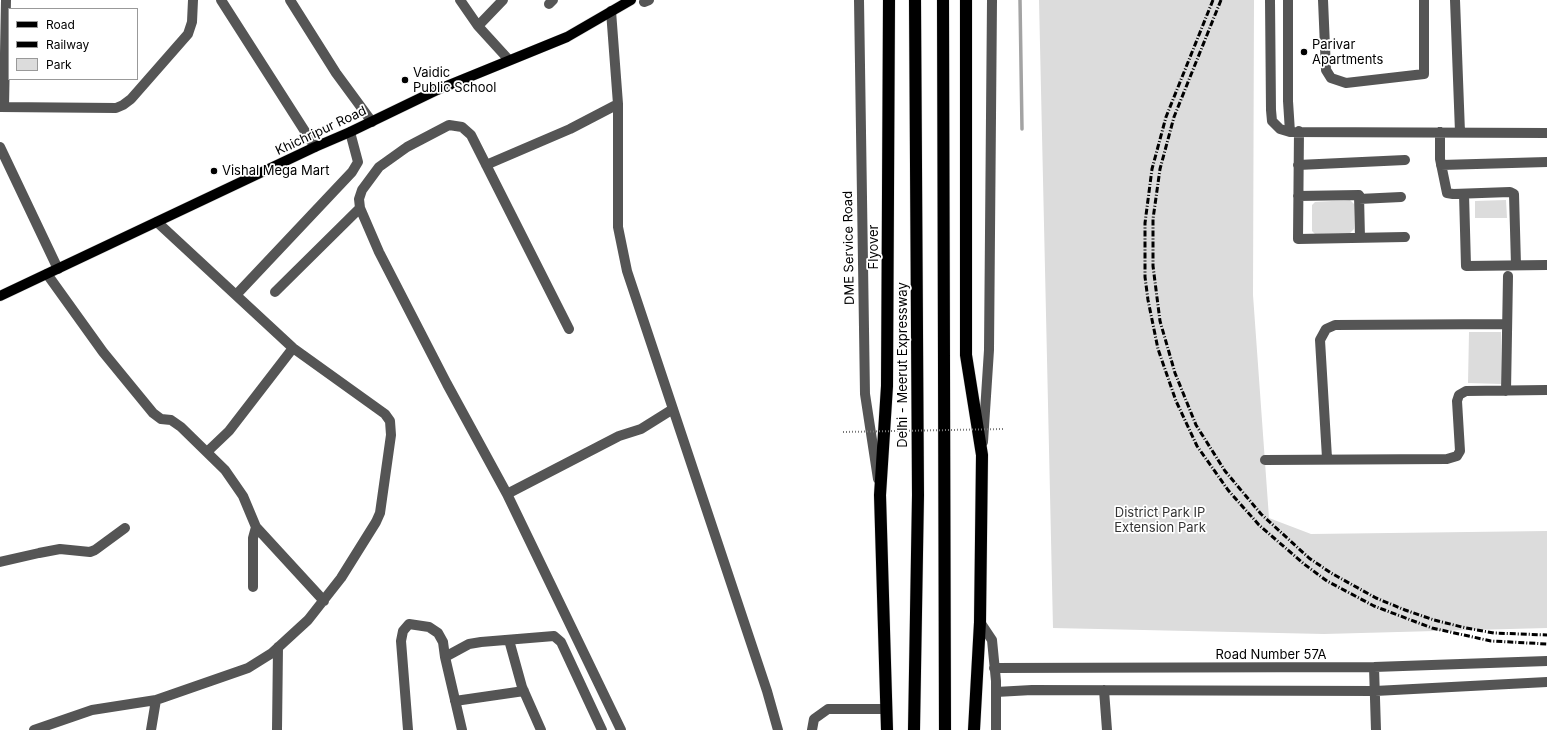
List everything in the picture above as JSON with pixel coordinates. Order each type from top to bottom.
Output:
[{"type":"highway","name":"Flyover","points":[[887,730],[884,696],[880,495],[887,386],[889,0]]},
{"type":"highway","name":"Delhi - Meerut Expressway","points":[[914,730],[918,495],[915,0]]},
{"type":"highway","points":[[943,0],[945,730]]},
{"type":"highway","points":[[966,0],[966,355],[982,455],[980,622],[974,730]]},
{"type":"main road","name":"Khichripur Road","points":[[0,296],[315,147],[372,122],[437,90],[567,37],[631,0]]},
{"type":"street","points":[[6,0],[2,107],[116,108],[131,99],[188,34],[192,22],[193,0]]},
{"type":"street","points":[[221,0],[315,147]]},
{"type":"street","points":[[290,0],[336,73],[372,122]]},
{"type":"street","points":[[460,0],[478,26],[509,60]]},
{"type":"street","name":"DME Service Road","points":[[859,0],[865,394],[880,495]]},
{"type":"street","points":[[982,455],[989,350],[992,0]]},
{"type":"street","points":[[1270,0],[1271,110],[1272,121],[1276,126],[1294,132],[1547,133]]},
{"type":"street","points":[[1288,0],[1288,101],[1298,165],[1298,239],[1405,237]]},
{"type":"street","points":[[1323,0],[1326,70],[1331,78],[1346,83],[1424,74],[1424,0]]},
{"type":"street","points":[[1455,0],[1460,132]]},
{"type":"street","points":[[478,26],[498,2]]},
{"type":"street","points":[[611,12],[618,104],[618,227],[627,271],[767,691],[778,730]]},
{"type":"street","points":[[486,165],[570,129],[618,104]]},
{"type":"street","points":[[569,329],[471,135],[462,127],[449,125],[407,147],[379,167],[362,190],[359,199],[360,208],[379,252],[447,384],[507,494],[621,730]]},
{"type":"street","points":[[236,295],[352,172],[358,162],[350,132]]},
{"type":"street","points":[[1440,132],[1441,165],[1447,193],[1464,194],[1510,192],[1514,194],[1516,265]]},
{"type":"street","points":[[0,147],[58,268]]},
{"type":"street","points":[[1298,165],[1405,160]]},
{"type":"street","points":[[1441,165],[1547,162]]},
{"type":"street","points":[[1464,194],[1466,266],[1547,265]]},
{"type":"street","points":[[1298,196],[1359,195],[1360,238]]},
{"type":"street","points":[[1359,199],[1401,197]]},
{"type":"street","points":[[275,292],[360,208]]},
{"type":"street","points":[[34,730],[92,710],[156,700],[248,668],[278,647],[308,620],[341,578],[376,522],[380,513],[391,435],[390,421],[385,414],[292,348],[157,222]]},
{"type":"street","points":[[47,274],[103,352],[153,413],[161,419],[171,420],[181,427],[225,470],[243,496],[256,527],[324,601]]},
{"type":"street","points":[[1506,391],[1508,276]]},
{"type":"street","points":[[1327,458],[1320,340],[1326,329],[1335,324],[1507,324]]},
{"type":"street","points":[[207,452],[229,431],[292,348]]},
{"type":"street","points":[[1265,460],[1327,458],[1447,459],[1456,456],[1460,451],[1457,401],[1459,395],[1466,391],[1547,390]]},
{"type":"street","points":[[507,494],[619,436],[641,429],[673,409]]},
{"type":"street","points":[[253,587],[253,538],[256,527]]},
{"type":"street","points":[[0,562],[39,552],[60,550],[90,552],[125,528]]},
{"type":"street","points":[[980,622],[992,640],[996,692],[996,730]]},
{"type":"street","points":[[408,730],[401,641],[403,631],[409,624],[418,624],[429,627],[438,632],[443,642],[462,730]]},
{"type":"street","points":[[445,656],[469,644],[554,636],[561,642],[602,730]]},
{"type":"street","points":[[509,640],[524,691],[541,730]]},
{"type":"street","points":[[277,730],[278,647]]},
{"type":"street","name":"Road Number 57A","points":[[994,668],[1374,667],[1547,661]]},
{"type":"street","points":[[1374,667],[1376,730]]},
{"type":"street","points":[[996,692],[1104,690],[1375,691],[1547,682]]},
{"type":"street","points":[[1104,690],[1107,730]]},
{"type":"street","points":[[455,701],[524,691]]},
{"type":"street","points":[[881,730],[884,696]]},
{"type":"street","points":[[151,730],[156,700]]},
{"type":"street","points":[[812,730],[814,718],[828,709],[883,709]]},
{"type":"path","points":[[843,432],[1003,429]]},
{"type":"green space","name":"District Park IP Extension Park","points":[[1039,0],[1254,0],[1253,295],[1269,518],[1311,534],[1547,531],[1547,628],[1324,634],[1053,628]]},
{"type":"green space","points":[[1350,200],[1354,204],[1354,229],[1350,233],[1315,234],[1312,231],[1312,205],[1315,202]]},
{"type":"green space","points":[[1506,200],[1507,218],[1475,218],[1475,201]]},
{"type":"green space","points":[[1469,332],[1501,332],[1501,384],[1468,383]]},
{"type":"waterway","points":[[1020,0],[1022,129]]},
{"type":"railway","points":[[1213,0],[1166,117],[1152,169],[1145,223],[1145,277],[1158,349],[1176,401],[1197,446],[1228,490],[1259,525],[1304,564],[1327,581],[1374,606],[1432,628],[1491,641],[1547,644]]},
{"type":"railway","points":[[1221,0],[1174,117],[1160,169],[1153,219],[1153,266],[1160,321],[1175,373],[1196,425],[1225,471],[1261,514],[1309,558],[1331,573],[1376,598],[1434,620],[1494,633],[1547,635]]},
{"type":"place","name":"Parivar Apartments","points":[[1304,52]]},
{"type":"place","name":"Vaidic Public School","points":[[405,80]]},
{"type":"place","name":"Vishal Mega Mart","points":[[214,171]]}]
